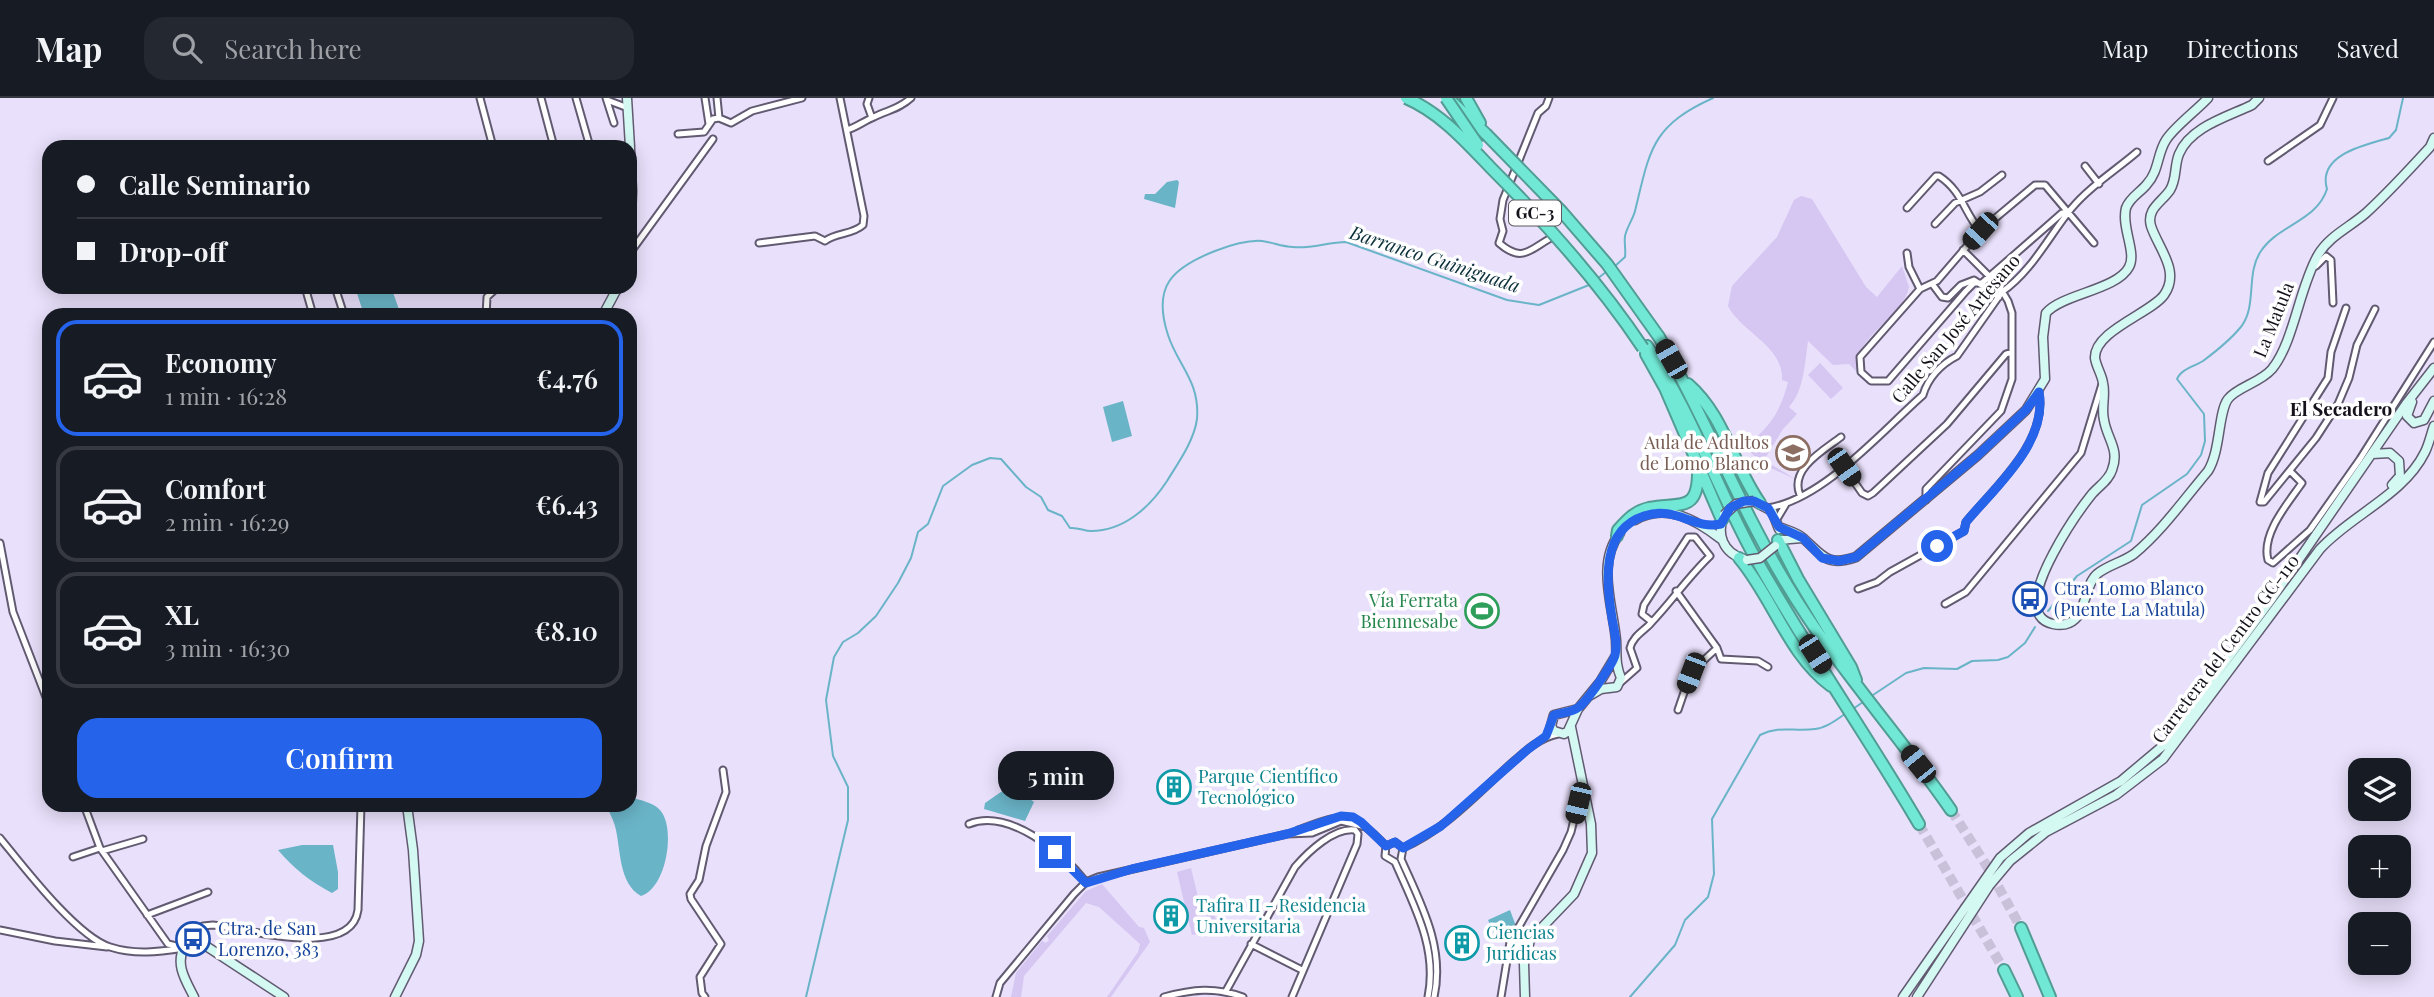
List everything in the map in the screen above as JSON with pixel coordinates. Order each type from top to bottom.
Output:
[{"type":"highway","name":"GC-3","points":[[1406,98],[1456,131],[1554,233],[1645,347]]},
{"type":"highway","name":"GC-3","points":[[1447,98],[1562,212],[1607,264],[1659,337],[1684,380],[1763,542],[1821,628],[1860,693],[1918,764],[1951,810]]},
{"type":"highway","points":[[1447,98],[1474,141],[1565,235],[1602,281],[1675,392],[1750,548],[1919,824]]},
{"type":"highway","points":[[1466,98],[1486,134]]},
{"type":"highway","points":[[1645,347],[1722,520]]},
{"type":"highway","points":[[1684,380],[1700,394],[1714,415],[1761,504]]},
{"type":"highway","points":[[1617,536],[1618,530],[1633,514],[1648,509],[1685,506],[1692,501],[1698,486],[1698,465]]},
{"type":"highway","points":[[1776,543],[1821,628]]},
{"type":"highway","points":[[1743,559],[1792,642],[1823,680],[1839,692]]},
{"type":"highway","points":[[2021,928],[2050,997]]},
{"type":"highway","points":[[2004,970],[2017,997]]},
{"type":"street","points":[[480,98],[491,140]]},
{"type":"street","points":[[541,98],[552,140]]},
{"type":"street","points":[[576,98],[588,140]]},
{"type":"street","points":[[607,99],[619,98]]},
{"type":"street","points":[[627,98],[630,140]]},
{"type":"street","points":[[705,98],[709,124]]},
{"type":"street","points":[[717,98],[719,118]]},
{"type":"street","points":[[719,118],[731,123],[752,111],[802,98]]},
{"type":"street","points":[[759,243],[815,236],[825,241],[834,234],[857,230],[863,225],[864,216],[840,98]]},
{"type":"street","points":[[869,98],[867,104],[872,118]]},
{"type":"street","points":[[847,130],[896,110],[911,98]]},
{"type":"street","points":[[1549,98],[1546,106],[1538,113],[1503,200],[1500,219],[1503,231],[1499,243],[1509,253],[1520,255],[1561,235],[1575,260]]},
{"type":"street","points":[[1704,526],[1722,520],[1737,504],[1761,504],[1778,523],[1803,538],[1822,558],[1847,561],[1863,552],[1926,500],[2026,410],[2039,392],[2045,379],[2043,337],[2046,313],[2059,302],[2095,290],[2128,270],[2131,264],[2124,224],[2126,208],[2157,170],[2168,137],[2208,98]]},
{"type":"street","points":[[1945,604],[1966,592],[2081,453],[2104,383],[2095,357],[2097,349],[2112,333],[2160,299],[2169,284],[2166,256],[2151,225],[2150,217],[2155,205],[2172,187],[2178,155],[2190,137],[2252,105],[2259,98]]},
{"type":"street","points":[[2268,161],[2320,125],[2333,98]]},
{"type":"street","points":[[607,99],[628,108]]},
{"type":"street","points":[[607,99],[614,123]]},
{"type":"street","points":[[678,134],[704,132],[709,124],[719,118]]},
{"type":"street","name":"La Matula","points":[[2104,383],[2104,423],[2115,450],[2111,474],[2077,515],[2049,562],[2037,596],[2036,607],[2040,617],[2046,622],[2058,625],[2070,623],[2079,614],[2088,587],[2096,575],[2132,556],[2145,544],[2208,471],[2216,458],[2225,405],[2229,397],[2257,383],[2270,372],[2279,359],[2305,285],[2324,247],[2386,195],[2430,147],[2434,138]]},
{"type":"street","points":[[637,243],[713,139]]},
{"type":"street","points":[[2068,214],[2137,152]]},
{"type":"street","points":[[2085,166],[2099,184]]},
{"type":"street","points":[[1935,224],[1955,203],[1980,192],[2002,175]]},
{"type":"street","points":[[1907,208],[1936,176],[1944,179],[1963,199],[1972,221],[1980,231]]},
{"type":"street","points":[[2068,214],[2062,213],[1982,283],[1974,283],[1888,381],[1880,383],[1861,373],[1860,357],[1920,289],[1933,285],[1980,231],[2035,185],[2045,186],[2094,243]]},
{"type":"street","name":"Calle San José Artesano","points":[[1761,504],[1787,503],[1844,467],[1923,395],[1926,384],[1946,361],[1957,356],[2000,294],[2011,286],[2068,214]]},
{"type":"street","points":[[1926,500],[1926,489],[2001,411],[2012,379],[2012,313],[1989,276],[1963,250]]},
{"type":"street","points":[[1907,253],[1909,267],[1920,289]]},
{"type":"street","points":[[2305,285],[2320,259],[2326,256],[2330,260],[2333,303]]},
{"type":"street","points":[[1933,285],[1942,297],[1948,298],[1967,281],[1974,280],[2000,294]]},
{"type":"street","points":[[2346,308],[2332,352],[2328,378],[2268,473],[2260,502],[2264,502],[2291,472],[2338,404],[2349,378],[2357,345],[2375,309]]},
{"type":"street","points":[[2310,530],[2366,449],[2434,342]]},
{"type":"street","points":[[1844,467],[1863,494],[1868,496],[1947,424],[2006,354],[2012,352]]},
{"type":"street","points":[[2291,472],[2302,483],[2275,519],[2266,553],[2268,560],[2273,563],[2320,524],[2433,368]]},
{"type":"street","points":[[2433,368],[2408,409],[2409,419],[2414,422],[2424,420],[2434,401]]},
{"type":"street","points":[[1858,589],[1877,582],[1964,531],[1966,522],[2028,447],[2036,425],[2039,392]]},
{"type":"street","name":"Carretera del Centro GC-110","points":[[1917,997],[1989,886],[2010,861],[2046,832],[2116,795],[2163,759],[2320,549],[2336,532],[2406,478],[2415,467],[2424,453],[2434,426]]},
{"type":"street","points":[[1800,495],[1800,476],[1807,464],[1841,437]]},
{"type":"street","points":[[2372,454],[2390,453],[2399,461],[2401,471],[2394,483],[2375,503]]},
{"type":"street","name":"Carretera del Centro GC-110","points":[[1903,997],[2000,858],[2029,833],[2121,781],[2165,744],[2360,471]]},
{"type":"street","name":"Calle San José Artesano","points":[[1778,523],[1787,503]]},
{"type":"street","points":[[1620,683],[1615,657],[1608,566],[1617,536],[1629,524],[1654,513],[1675,513],[1704,526],[1721,539],[1726,548],[1743,559],[1760,558],[1776,543],[1803,538]]},
{"type":"street","points":[[1721,539],[1722,520]]},
{"type":"street","points":[[1776,543],[1778,523]]},
{"type":"street","points":[[2310,530],[2314,535],[2310,544]]},
{"type":"street","points":[[1589,696],[1601,689],[1613,688],[1637,668],[1631,643],[1652,622],[1676,591],[1710,556],[1695,537],[1688,537],[1644,605],[1643,614],[1652,622]]},
{"type":"street","points":[[0,543],[13,612],[42,687]]},
{"type":"street","points":[[1676,591],[1717,648],[1721,659],[1758,662],[1768,667]]},
{"type":"street","points":[[1678,710],[1691,673],[1717,648]]},
{"type":"street","points":[[1525,997],[1524,964],[1530,940],[1574,894],[1592,853],[1591,824],[1571,727],[1578,709],[1615,657]]},
{"type":"street","points":[[1619,673],[1633,673]]},
{"type":"street","points":[[1428,997],[1431,970],[1429,950],[1423,926],[1398,860],[1403,848],[1441,826],[1546,736],[1554,715],[1578,709]]},
{"type":"street","points":[[1551,726],[1573,741]]},
{"type":"street","points":[[1546,736],[1561,734],[1571,727]]},
{"type":"street","points":[[705,997],[700,977],[721,944],[690,894],[699,880],[706,846],[726,792],[723,770]]},
{"type":"street","points":[[1501,997],[1510,942],[1563,850],[1571,832],[1578,803],[1584,794]]},
{"type":"street","points":[[88,812],[101,849],[168,944],[184,947]]},
{"type":"street","points":[[194,997],[182,972],[182,940],[203,926],[238,927],[299,939],[325,937],[348,928],[357,920],[360,812]]},
{"type":"street","points":[[395,997],[416,955],[419,941],[414,850],[408,812]]},
{"type":"street","points":[[970,824],[990,819],[1017,827],[1055,852],[1086,883]]},
{"type":"street","points":[[996,997],[1000,983],[1086,883],[1132,869],[1287,834],[1312,833],[1341,821],[1366,827],[1386,846]]},
{"type":"street","points":[[1226,991],[1295,867],[1305,856],[1342,831],[1350,829],[1358,834],[1357,844],[1292,996]]},
{"type":"street","points":[[0,838],[38,883],[79,925],[107,947]]},
{"type":"street","points":[[73,857],[143,839]]},
{"type":"street","points":[[1386,846],[1395,842],[1403,848]]},
{"type":"street","points":[[1386,846],[1385,856],[1398,860],[1429,923],[1438,969],[1434,997]]},
{"type":"street","points":[[148,915],[208,892]]},
{"type":"street","points":[[0,930],[133,953],[156,953],[196,944],[206,946],[284,997]]},
{"type":"street","points":[[1251,944],[1302,970]]},
{"type":"street","points":[[1164,997],[1204,989],[1226,991],[1243,997]]},
{"type":"shaded area","points":[[1801,196],[1812,199],[1866,287],[1877,297],[1902,266],[1909,287],[1898,308],[1861,349],[1857,372],[1849,364],[1833,365],[1808,341],[1801,385],[1789,407],[1797,414],[1783,429],[1764,460],[1795,479],[1760,463],[1747,448],[1774,417],[1788,382],[1782,380],[1781,368],[1769,348],[1742,324],[1728,306],[1732,286],[1777,237],[1794,200]]},
{"type":"shaded area","points":[[1820,363],[1843,388],[1831,399],[1808,375]]},
{"type":"shaded area","points":[[1191,868],[1199,901],[1211,899],[1218,929],[1192,935],[1177,872]]},
{"type":"shaded area","points":[[1102,884],[1139,927],[1144,928],[1150,942],[1111,997],[1107,997],[1138,952],[1140,944],[1099,907],[1086,903],[1024,976],[1021,997],[1011,997],[1016,973],[1042,941],[1046,943],[1049,940],[1047,936],[1086,891]]},
{"type":"water","points":[[1167,182],[1179,182],[1175,208],[1144,199],[1145,194],[1155,194]]},
{"type":"water","points":[[357,294],[394,294],[398,308],[362,308]]},
{"type":"water","points":[[1123,401],[1132,436],[1112,442],[1103,407]]},
{"type":"water","points":[[1011,785],[1034,802],[1025,821],[984,809],[985,803]]},
{"type":"water","points":[[637,799],[657,807],[665,818],[668,843],[663,870],[650,891],[641,896],[628,883],[624,874],[615,826],[609,812],[637,812]]},
{"type":"water","points":[[302,845],[333,845],[338,889],[332,893],[317,884],[296,869],[278,850]]},
{"type":"water","points":[[1510,910],[1516,926],[1498,942],[1488,920]]},
{"type":"waterway","name":"Barranco Guiniguada","points":[[1614,267],[1625,257],[1625,236],[1656,142],[1677,119],[1713,98]]},
{"type":"waterway","points":[[2048,611],[2077,576],[2131,541],[2142,505],[2187,474],[2201,455],[2205,441],[2204,414],[2177,379],[2185,370],[2208,357],[2240,328],[2249,310],[2256,260],[2261,251],[2268,242],[2315,209],[2327,189],[2326,177],[2329,168],[2336,160],[2356,148],[2389,138],[2396,130],[2403,98]]},
{"type":"waterway","name":"Barranco Guiniguada","points":[[806,997],[848,820],[848,787],[833,756],[826,700],[834,657],[843,642],[858,633],[876,616],[898,583],[911,558],[918,532],[928,524],[943,486],[972,465],[990,458],[1001,459],[1026,487],[1041,497],[1048,510],[1062,516],[1070,528],[1091,531],[1114,527],[1135,516],[1153,500],[1185,452],[1197,419],[1192,384],[1172,346],[1164,318],[1165,291],[1177,272],[1200,257],[1244,242],[1262,241],[1300,247],[1346,242],[1507,300],[1539,305],[1589,285]]},
{"type":"waterway","name":"Barranco Guiniguada","points":[[1597,279],[1606,272]]},
{"type":"waterway","points":[[1870,697],[1906,673],[1924,668],[1957,669],[1972,661],[2008,657],[2025,643],[2035,627]]},
{"type":"waterway","points":[[1853,709],[1863,702]]},
{"type":"waterway","points":[[1630,997],[1675,945],[1685,920],[1708,897],[1714,874],[1712,819],[1760,735],[1781,729],[1819,728],[1845,714]]},
{"type":"tunnel","points":[[1951,810],[1988,868],[2021,928]]},
{"type":"tunnel","points":[[1919,824],[2004,970]]},
{"type":"place","name":"Aula de Adultos de Lomo Blanco","points":[[1793,453]]},
{"type":"place","name":"Ctra. Lomo Blanco (Puente La Matula)","points":[[2030,599]]},
{"type":"place","name":"Vía Ferrata Bienmesabe","points":[[1482,611]]},
{"type":"place","name":"Parque Científico Tecnológico","points":[[1174,787]]},
{"type":"place","name":"Tafira II - Residencia Universitaria","points":[[1171,916]]},
{"type":"place","name":"Ctra. de San Lorenzo, 383","points":[[193,939]]},
{"type":"place","name":"Ciencias Jurídicas","points":[[1462,943]]},
{"type":"district","name":"El Secadero","points":[[2341,409]]},
{"type":"route","points":[[1055,852],[1086,883],[1098,877],[1287,834],[1341,816],[1353,817],[1361,822],[1386,846],[1395,842],[1403,848],[1414,843],[1455,815],[1546,736],[1554,715],[1578,709],[1600,682],[1616,651],[1609,597],[1608,566],[1611,549],[1617,536],[1629,524],[1641,516],[1664,512],[1675,513],[1704,526],[1712,526],[1721,524],[1730,508],[1744,501],[1754,501],[1775,515],[1779,527],[1803,538],[1822,558],[1847,561],[1870,547],[1978,455],[2026,410],[2039,392],[2036,425],[2028,447],[1966,522],[1964,531],[1937,546]]}]
